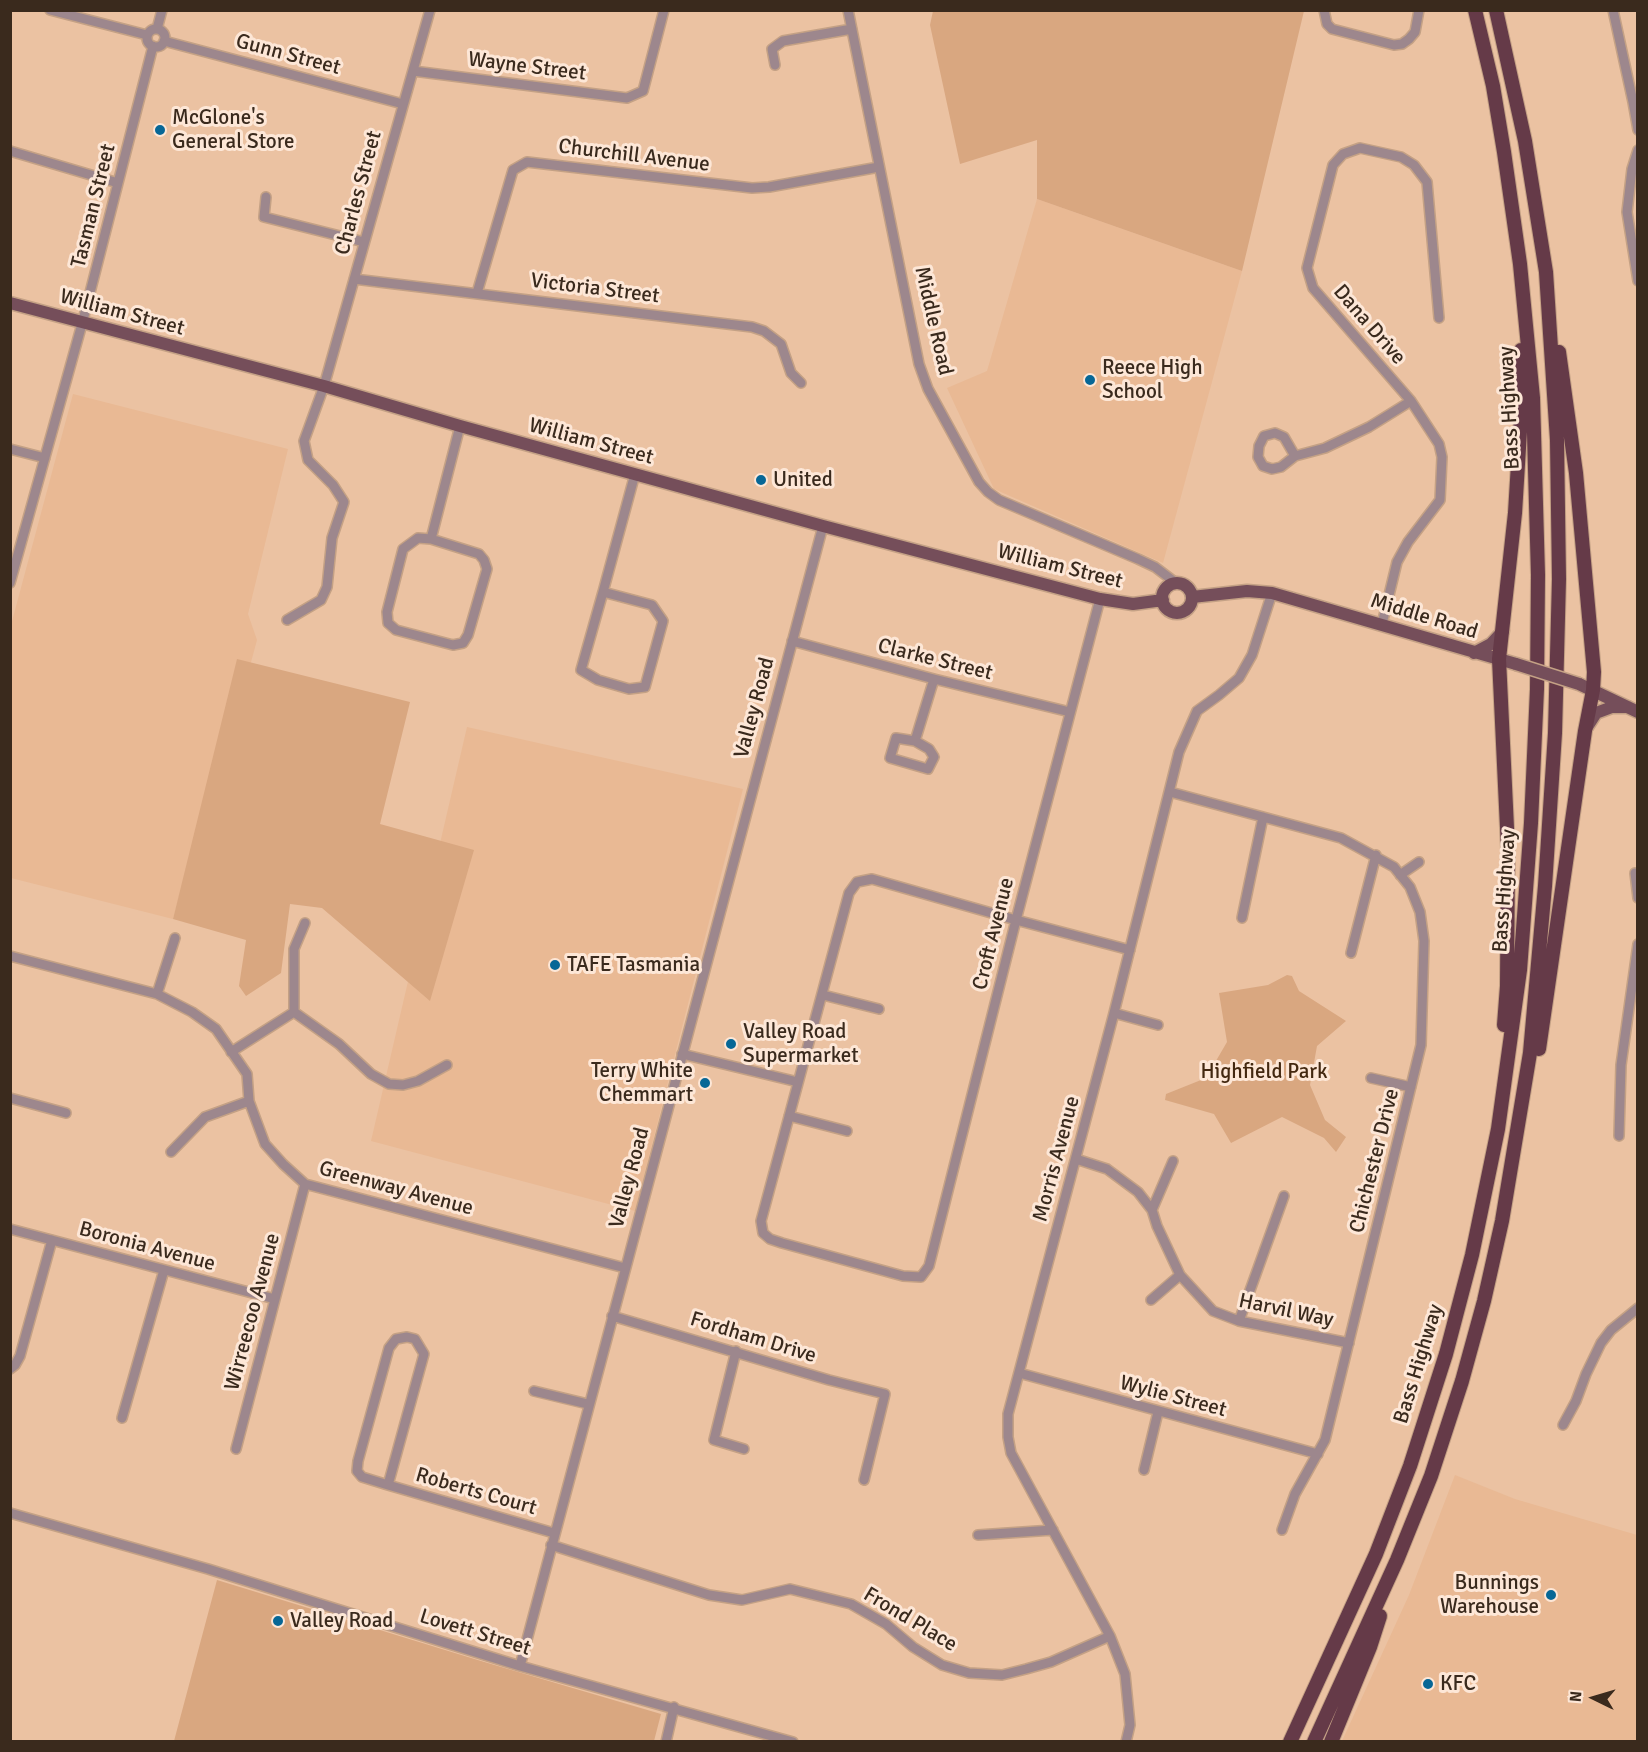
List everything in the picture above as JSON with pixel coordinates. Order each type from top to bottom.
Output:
[{"type":"highway","name":"Bass Highway","points":[[1290,1742],[1376,1554],[1410,1466],[1446,1354],[1472,1255],[1498,1129],[1520,970],[1531,823],[1537,689],[1538,575],[1533,398],[1520,264],[1493,86],[1474,10]]},
{"type":"highway","name":"Bass Highway","points":[[1314,1742],[1397,1560],[1431,1476],[1462,1381],[1484,1301],[1502,1221],[1530,1053],[1545,886],[1555,733],[1559,579],[1557,440],[1546,272],[1525,141],[1496,10]]},
{"type":"highway","points":[[1498,1129],[1507,986],[1508,860],[1499,659],[1515,513],[1521,415],[1520,264]]},
{"type":"highway","points":[[1502,1221],[1534,1082],[1594,672],[1576,473],[1546,272]]},
{"type":"highway","points":[[1331,1742],[1370,1647],[1397,1560]]},
{"type":"main road","name":"William Street","points":[[10,303],[82,324],[324,386],[460,426],[1100,599],[1133,604],[1163,600]]},
{"type":"main road","points":[[1176,583],[1185,585],[1192,597],[1189,606],[1182,612],[1167,609],[1163,600],[1163,594],[1167,588],[1176,583]]},
{"type":"main road","name":"Middle Road","points":[[1192,597],[1247,591],[1272,593],[1579,684],[1633,709]]},
{"type":"main road","points":[[1474,653],[1491,644],[1503,631]]},
{"type":"main road","points":[[1585,731],[1596,713],[1612,707],[1633,709]]},
{"type":"street","points":[[50,10],[147,35]]},
{"type":"street","points":[[157,29],[162,10]]},
{"type":"street","name":"Charles Street","points":[[287,620],[321,600],[327,587],[332,538],[344,502],[333,485],[308,460],[304,441],[324,386],[430,10]]},
{"type":"street","name":"Wayne Street","points":[[413,71],[627,98],[636,96],[643,91],[664,10]]},
{"type":"street","name":"Middle Road","points":[[848,10],[919,364],[928,389],[979,482],[999,500],[1138,559],[1155,567],[1176,583]]},
{"type":"street","points":[[1324,10],[1327,24],[1332,29],[1394,45],[1402,44],[1410,39],[1415,32],[1419,10]]},
{"type":"street","points":[[1613,10],[1638,130]]},
{"type":"street","points":[[152,29],[157,29],[164,35],[164,41],[159,46],[153,46],[148,43],[147,35],[152,29]]},
{"type":"street","points":[[775,65],[772,49],[783,41],[852,29]]},
{"type":"street","name":"Gunn Street","points":[[164,41],[403,104]]},
{"type":"street","name":"Tasman Street","points":[[10,583],[82,324],[153,46]]},
{"type":"street","name":"Dana Drive","points":[[1382,624],[1397,562],[1408,542],[1440,500],[1442,457],[1439,444],[1412,401],[1313,288],[1307,268],[1334,165],[1343,154],[1360,148],[1401,156],[1414,165],[1427,182],[1438,318]]},
{"type":"street","points":[[1638,150],[1632,169],[1627,212],[1638,281]]},
{"type":"street","points":[[10,151],[118,183]]},
{"type":"street","name":"Churchill Avenue","points":[[477,292],[513,170],[527,162],[752,188],[879,167]]},
{"type":"street","points":[[266,197],[264,217],[364,242]]},
{"type":"street","name":"Victoria Street","points":[[354,279],[477,292],[752,327],[781,344],[791,373],[801,383]]},
{"type":"street","points":[[1295,456],[1325,448],[1369,427],[1412,401]]},
{"type":"street","points":[[431,539],[460,426]]},
{"type":"street","points":[[10,449],[45,458]]},
{"type":"street","points":[[603,592],[652,605],[663,621],[645,687],[629,689],[598,680],[581,670],[635,474]]},
{"type":"street","name":"Valley Road","points":[[520,1666],[550,1545],[823,525]]},
{"type":"street","points":[[418,538],[431,539],[479,554],[487,569],[468,636],[463,643],[453,645],[396,630],[388,623],[387,612],[404,549],[418,538]]},
{"type":"street","name":"Morris Avenue","points":[[1126,1742],[1130,1725],[1125,1674],[1110,1636],[1011,1453],[1008,1414],[1114,1013],[1179,752],[1197,711],[1239,678],[1252,655],[1272,593]]},
{"type":"street","name":"Croft Avenue","points":[[789,1116],[761,1221],[763,1233],[770,1239],[782,1243],[903,1276],[921,1277],[929,1266],[1100,599]]},
{"type":"street","name":"Clarke Street","points":[[792,641],[1070,712]]},
{"type":"street","points":[[915,741],[934,679]]},
{"type":"street","points":[[896,738],[915,741],[928,749],[934,757],[928,769],[904,764],[890,758],[896,738]]},
{"type":"street","name":"Chichester Drive","points":[[1170,792],[1341,838],[1376,855],[1394,867],[1410,887],[1420,912],[1424,941],[1421,1045],[1324,1440],[1295,1494],[1282,1530]]},
{"type":"street","points":[[1242,918],[1263,818]]},
{"type":"street","points":[[1351,953],[1376,855]]},
{"type":"street","points":[[1400,875],[1419,862]]},
{"type":"street","points":[[1635,873],[1638,898]]},
{"type":"street","points":[[846,1131],[789,1116],[849,893],[857,882],[872,879],[1130,950]]},
{"type":"street","points":[[294,1012],[294,949],[305,923]]},
{"type":"street","points":[[157,994],[175,938]]},
{"type":"street","points":[[1619,1136],[1621,1065],[1635,983],[1638,944]]},
{"type":"street","name":"Greenway Avenue","points":[[10,956],[157,994],[192,1012],[216,1029],[247,1074],[249,1101],[265,1144],[305,1184],[625,1268]]},
{"type":"street","points":[[823,994],[879,1009]]},
{"type":"street","points":[[231,1052],[294,1012]]},
{"type":"street","points":[[294,1012],[339,1044],[370,1074],[389,1084],[403,1085],[418,1081],[447,1065]]},
{"type":"street","points":[[1114,1013],[1158,1024]]},
{"type":"street","points":[[682,1054],[798,1082]]},
{"type":"street","points":[[1371,1078],[1411,1087]]},
{"type":"street","points":[[10,1098],[66,1113]]},
{"type":"street","points":[[171,1152],[205,1117],[249,1101]]},
{"type":"street","name":"Harvil Way","points":[[1076,1159],[1107,1169],[1138,1192],[1152,1210],[1180,1275],[1213,1311],[1239,1321],[1349,1343]]},
{"type":"street","points":[[1152,1210],[1173,1161]]},
{"type":"street","name":"Wirreecoo Avenue","points":[[236,1449],[305,1184]]},
{"type":"street","points":[[1239,1321],[1284,1196]]},
{"type":"street","name":"Boronia Avenue","points":[[10,1229],[275,1299]]},
{"type":"street","points":[[10,1369],[20,1356],[52,1240]]},
{"type":"street","points":[[122,1418],[164,1270]]},
{"type":"street","points":[[1151,1300],[1180,1275]]},
{"type":"street","points":[[1563,1425],[1601,1343],[1611,1330],[1638,1308]]},
{"type":"street","name":"Fordham Drive","points":[[612,1316],[829,1380],[885,1394],[864,1480]]},
{"type":"street","name":"Roberts Court","points":[[388,1485],[424,1354],[416,1340],[407,1337],[396,1339],[389,1348],[357,1471],[362,1477],[388,1485],[554,1533]]},
{"type":"street","points":[[736,1351],[714,1440],[744,1449]]},
{"type":"street","name":"Wylie Street","points":[[1019,1373],[1318,1454]]},
{"type":"street","points":[[534,1391],[588,1404]]},
{"type":"street","points":[[1144,1470],[1158,1412]]},
{"type":"street","name":"Lovett Street","points":[[10,1513],[208,1569],[520,1666],[674,1707],[793,1742]]},
{"type":"street","points":[[978,1535],[1053,1530]]},
{"type":"street","name":"Frond Place","points":[[550,1545],[709,1595],[742,1600],[790,1589],[851,1604],[886,1624],[913,1647],[942,1665],[969,1672],[1002,1675],[1026,1669],[1051,1662],[1110,1636]]},
{"type":"street","points":[[666,1742],[674,1707]]},
{"type":"shaded area","name":"Reece High School","points":[[1037,199],[1242,271],[1163,563],[994,489],[947,388],[987,371]]},
{"type":"shaded area","points":[[73,394],[288,449],[248,614],[257,640],[219,781],[192,848],[173,919],[11,878],[11,625]]},
{"type":"shaded area","name":"TAFE Tasmania","points":[[467,727],[743,789],[635,1211],[371,1141]]},
{"type":"shaded area","points":[[1455,1475],[1515,1499],[1637,1535],[1637,1741],[1342,1741],[1409,1595]]},
{"type":"green space","points":[[933,11],[1304,11],[1242,271],[1037,199],[1037,140],[960,164],[930,25]]},
{"type":"green space","points":[[237,659],[410,702],[380,824],[474,850],[430,1001],[322,908],[290,904],[281,973],[246,996],[239,986],[246,940],[173,919]]},
{"type":"green space","name":"Highfield Park","points":[[1287,975],[1292,976],[1299,991],[1346,1021],[1317,1046],[1310,1085],[1325,1120],[1346,1137],[1336,1152],[1324,1138],[1282,1117],[1231,1143],[1214,1114],[1165,1100],[1166,1094],[1206,1078],[1227,1042],[1219,993],[1268,985]]},
{"type":"green space","name":"Valley Road","points":[[217,1580],[661,1714],[654,1741],[174,1741]]},
{"type":"place","name":"McGlone's General Store","points":[[160,130]]},
{"type":"place","name":"Reece High School","points":[[1090,380]]},
{"type":"place","name":"United","points":[[761,480]]},
{"type":"place","name":"TAFE Tasmania","points":[[555,965]]},
{"type":"place","name":"Valley Road Supermarket","points":[[731,1044]]},
{"type":"place","name":"Terry White Chemmart","points":[[705,1083]]},
{"type":"place","name":"Bunnings Warehouse","points":[[1551,1595]]},
{"type":"place","name":"Valley Road","points":[[278,1621]]},
{"type":"place","name":"KFC","points":[[1428,1684]]}]
